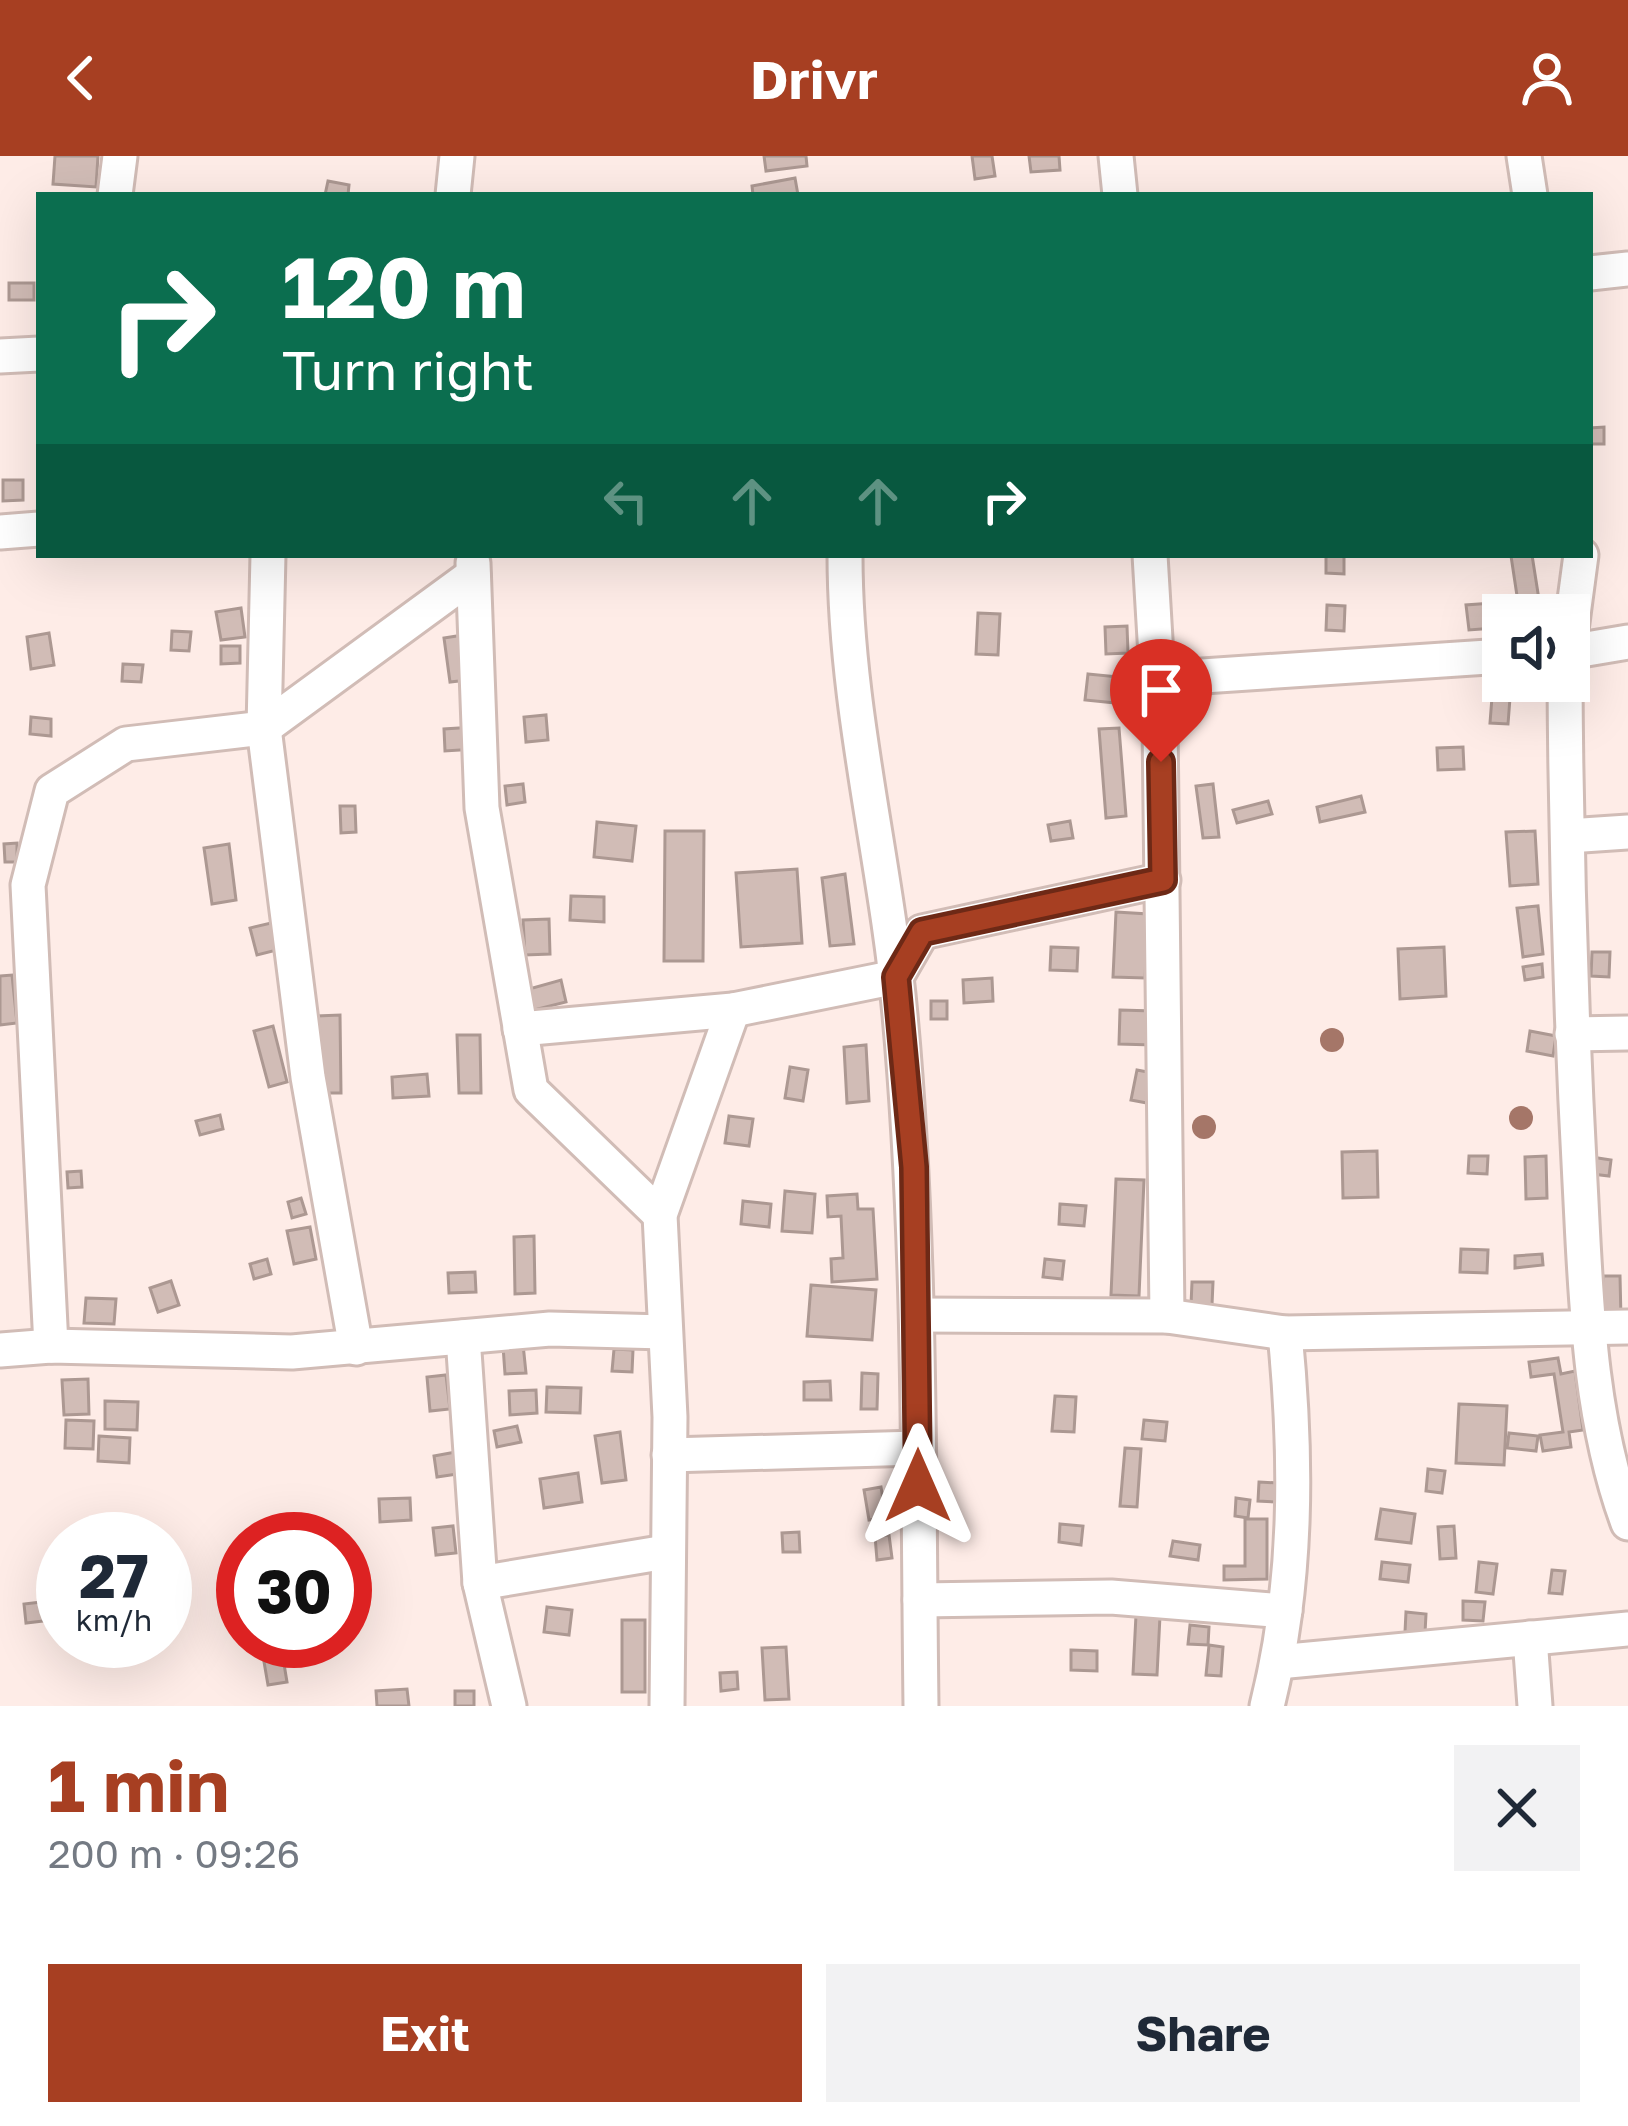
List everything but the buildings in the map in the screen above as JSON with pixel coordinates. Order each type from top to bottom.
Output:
[{"type":"street","points":[[115,192],[120,156]]},
{"type":"street","points":[[453,192],[457,156]]},
{"type":"street","points":[[1116,156],[1120,192]]},
{"type":"street","points":[[1524,156],[1530,192]]},
{"type":"street","points":[[1593,273],[1628,269]]},
{"type":"street","points":[[0,356],[36,354]]},
{"type":"street","points":[[0,532],[36,529]]},
{"type":"street","points":[[268,558],[264,728],[308,1077],[356,1348]]},
{"type":"street","points":[[845,558],[845,649],[896,977],[914,1167],[921,1706]]},
{"type":"street","points":[[1150,558],[1163,880],[1167,1316]]},
{"type":"street","points":[[1576,594],[1581,558]]},
{"type":"street","points":[[50,1346],[16,952],[52,791],[126,744],[264,728],[473,565]]},
{"type":"street","points":[[473,565],[482,808],[531,1090],[660,1215]]},
{"type":"street","points":[[1590,647],[1628,642]]},
{"type":"street","points":[[1158,679],[1482,657]]},
{"type":"street","points":[[1565,702],[1572,1034],[1588,1328],[1612,1479],[1628,1523]]},
{"type":"street","points":[[1568,836],[1628,832]]},
{"type":"street","points":[[520,1029],[733,1010],[896,977],[922,932],[1163,880]]},
{"type":"street","points":[[667,1706],[669,1455],[660,1215],[733,1010]]},
{"type":"street","points":[[1572,1034],[1628,1034]]},
{"type":"street","points":[[918,1315],[1167,1316],[1285,1333],[1628,1327]]},
{"type":"street","points":[[0,1350],[50,1346],[292,1352],[550,1328],[665,1332]]},
{"type":"street","points":[[1267,1706],[1285,1611],[1294,1432],[1285,1333]]},
{"type":"street","points":[[463,1337],[480,1583],[509,1706]]},
{"type":"street","points":[[669,1455],[918,1448]]},
{"type":"street","points":[[480,1583],[666,1552]]},
{"type":"street","points":[[920,1600],[1112,1597],[1285,1611]]},
{"type":"street","points":[[1278,1662],[1628,1629]]},
{"type":"street","points":[[1530,1638],[1535,1706]]},
{"type":"route","points":[[918,1486],[914,1167],[896,977],[922,932],[1163,880],[1161,762]]}]
